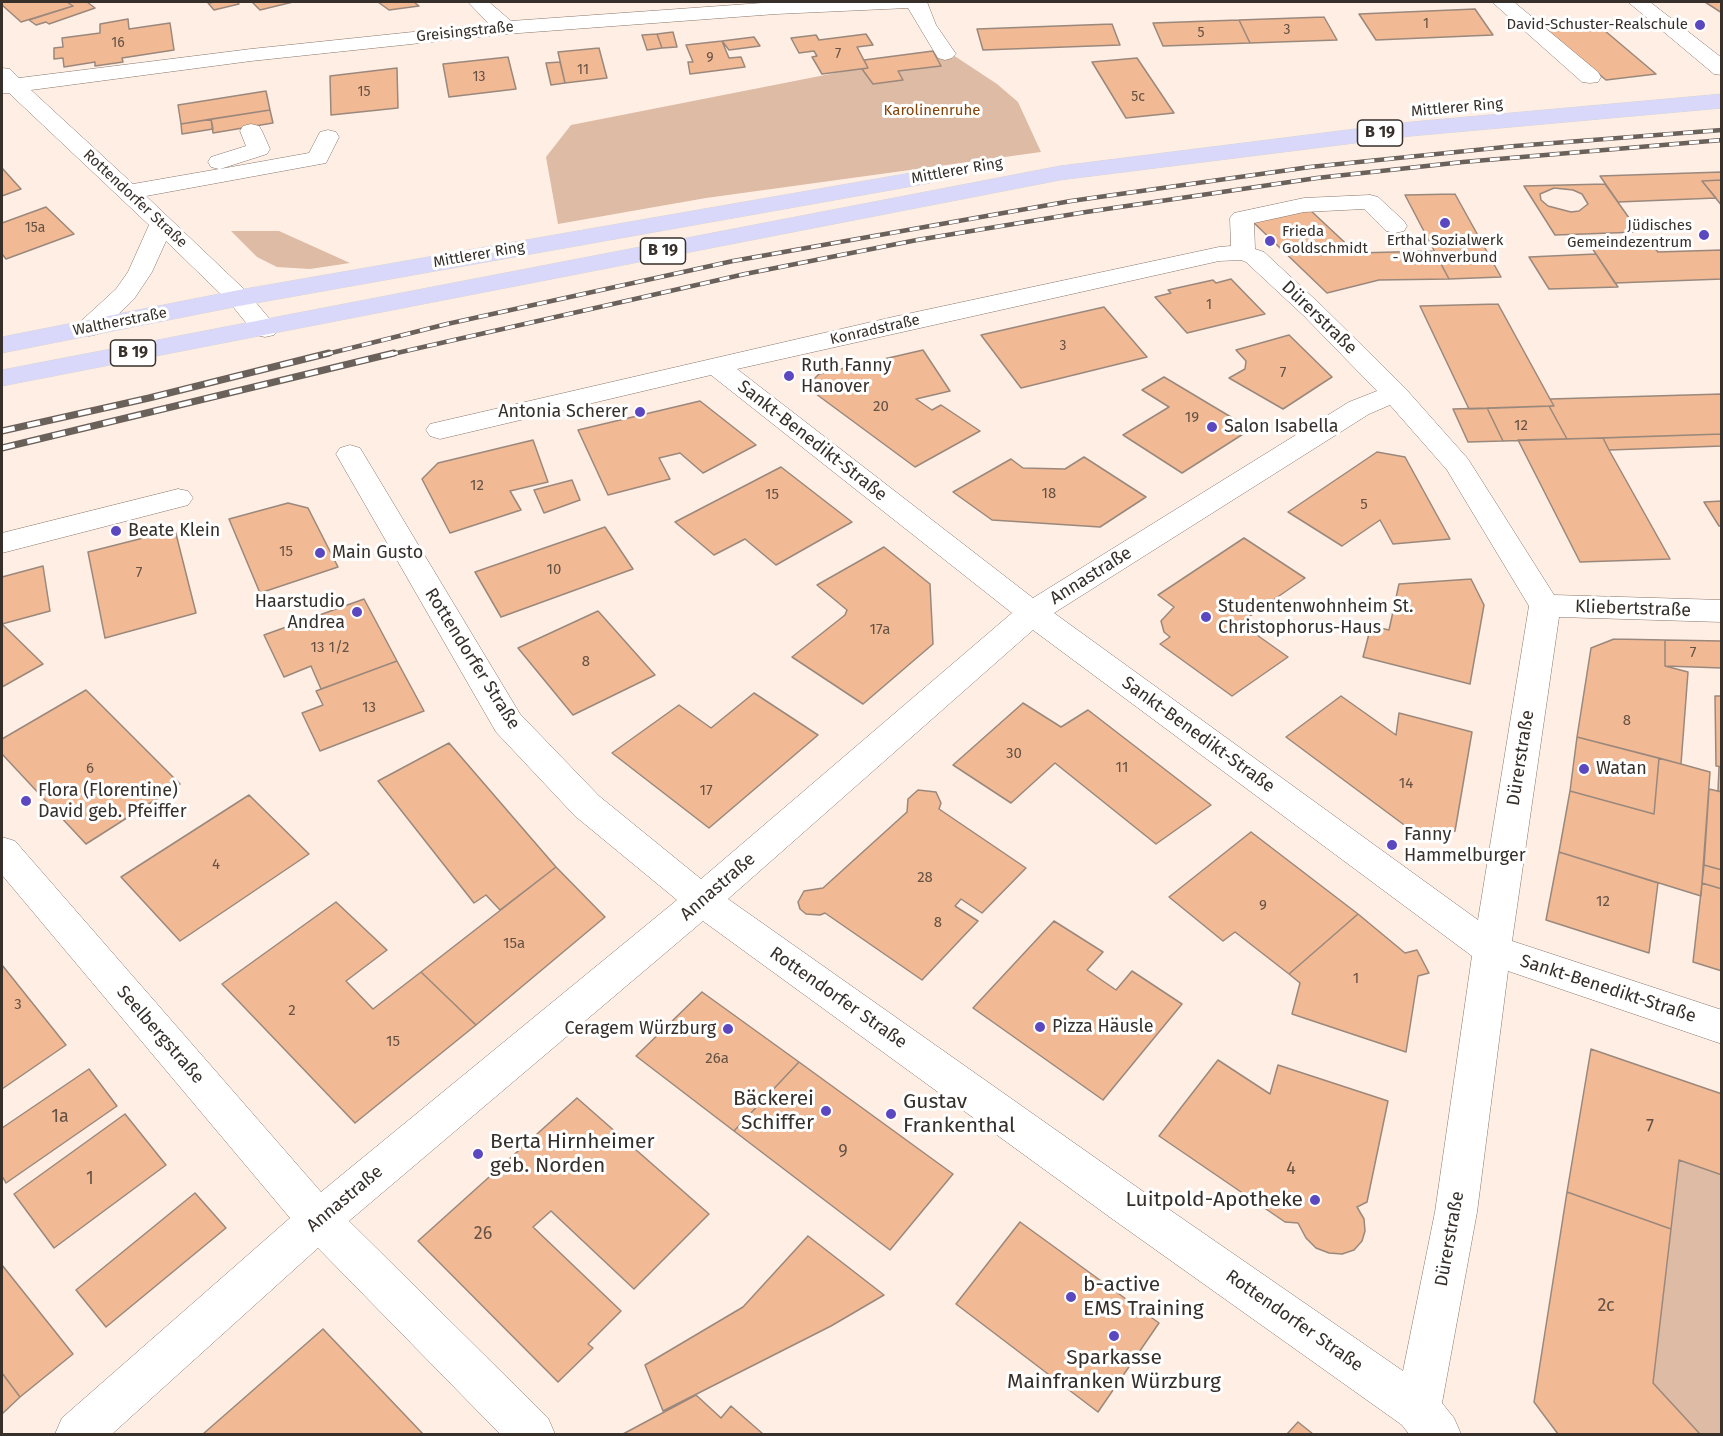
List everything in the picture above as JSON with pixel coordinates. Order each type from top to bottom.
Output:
[{"type":"main road","name":"Mittlerer Ring","points":[[239,298],[1051,155],[1400,113],[1722,83]]},
{"type":"main road","name":"Mittlerer Ring","points":[[265,329],[1060,173],[1411,129],[1711,102]]},
{"type":"main road","name":"Waltherstraße","points":[[2,345],[239,298]]},
{"type":"main road","name":"Waltherstraße","points":[[2,378],[265,329]]},
{"type":"street","points":[[478,2],[507,28]]},
{"type":"street","points":[[917,2],[926,25],[945,54]]},
{"type":"street","name":"Greisingstraße","points":[[6,82],[507,28],[776,8],[917,2]]},
{"type":"street","points":[[1502,2],[1590,77]]},
{"type":"street","points":[[1638,2],[1722,69]]},
{"type":"street","name":"Rottendorfer Straße","points":[[6,82],[129,192],[239,298],[265,329]]},
{"type":"street","points":[[129,192],[259,149],[251,131]]},
{"type":"street","points":[[129,192],[318,158],[328,137]]},
{"type":"street","points":[[1243,253],[1242,218],[1304,205],[1370,202],[1395,226]]},
{"type":"street","points":[[89,328],[125,294],[140,272],[161,225]]},
{"type":"street","name":"Konradstraße","points":[[440,430],[1219,254],[1243,253]]},
{"type":"street","name":"Dürerstraße","points":[[1243,253],[1255,258],[1305,303],[1395,394],[1458,465],[1545,606],[1492,950],[1428,1422]]},
{"type":"street","name":"Sankt-Benedikt-Straße","points":[[717,367],[1032,613],[1492,950],[1722,1027]]},
{"type":"street","name":"Annastraße","points":[[78,1434],[319,1220],[702,900],[1032,613],[1359,408],[1395,394]]},
{"type":"street","name":"Rottendorfer Straße","points":[[350,454],[508,723],[587,806],[702,900],[1428,1422]]},
{"type":"street","points":[[2,543],[178,498]]},
{"type":"street","name":"Kliebertstraße","points":[[1545,606],[1722,611]]},
{"type":"street","name":"Seelbergstraße","points":[[2,851],[319,1220],[532,1434]]},
{"type":"green space","name":"Karolinenruhe","points":[[947,51],[997,84],[1018,102],[1041,152],[706,198],[558,224],[546,157],[571,125]]},
{"type":"green space","points":[[231,231],[279,231],[350,263],[310,269],[277,267],[257,257]]},
{"type":"green space","points":[[1679,1160],[1721,1175],[1721,1434],[1700,1434],[1653,1383]]},
{"type":"building","points":[[2,2],[67,2],[73,6],[21,22],[2,5]]},
{"type":"building","points":[[67,2],[87,2],[95,8],[49,24],[46,22],[36,25],[29,20],[73,6]]},
{"type":"building","points":[[237,2],[239,4],[214,10],[208,3]]},
{"type":"building","points":[[252,2],[293,2],[260,10]]},
{"type":"building","points":[[378,2],[414,2],[419,6],[389,10]]},
{"type":"building","points":[[1705,2],[1722,2],[1722,13]]},
{"type":"building","points":[[1475,9],[1493,35],[1376,40],[1359,14]]},
{"type":"building","points":[[1324,17],[1337,40],[1250,43],[1239,20]]},
{"type":"building","points":[[128,19],[129,29],[170,23],[174,50],[122,58],[123,62],[95,66],[95,62],[64,67],[63,58],[54,59],[54,48],[63,47],[62,38],[100,33],[100,24]]},
{"type":"building","points":[[1591,19],[1656,74],[1606,80],[1542,26]]},
{"type":"building","points":[[1239,20],[1250,43],[1163,46],[1153,23]]},
{"type":"building","points":[[1112,24],[1120,45],[983,50],[977,29]]},
{"type":"building","points":[[673,32],[677,47],[662,48],[657,34]]},
{"type":"building","points":[[657,34],[662,48],[647,50],[642,35]]},
{"type":"building","points":[[866,34],[873,45],[857,47],[868,68],[822,74],[812,57],[817,56],[814,51],[799,53],[791,38],[816,35],[819,40]]},
{"type":"building","points":[[754,37],[760,46],[729,50],[722,41]]},
{"type":"building","points":[[722,41],[729,58],[741,57],[745,67],[690,74],[688,62],[693,62],[686,45]]},
{"type":"building","points":[[599,48],[607,78],[565,83],[558,52]]},
{"type":"building","points":[[933,51],[941,66],[898,71],[903,80],[873,84],[862,69],[868,68],[864,60]]},
{"type":"building","points":[[508,57],[516,89],[449,97],[443,64]]},
{"type":"building","points":[[1137,58],[1174,113],[1126,118],[1092,62]]},
{"type":"building","points":[[560,62],[565,83],[551,85],[546,63]]},
{"type":"building","points":[[397,68],[398,108],[331,115],[330,76]]},
{"type":"building","points":[[266,91],[270,110],[181,124],[178,105]]},
{"type":"building","points":[[270,110],[273,123],[213,133],[211,119]]},
{"type":"building","points":[[211,119],[213,129],[182,134],[181,124]]},
{"type":"building","points":[[2,168],[21,189],[2,196]]},
{"type":"building","points":[[1722,172],[1722,180],[1702,181],[1716,198],[1618,202],[1600,176]]},
{"type":"building","points":[[1722,180],[1722,206],[1702,181]]},
{"type":"building","points":[[1605,184],[1639,232],[1555,235],[1524,186]]},
{"type":"building","points":[[1554,188],[1573,190],[1582,194],[1588,204],[1579,211],[1571,212],[1548,206],[1541,200],[1540,194]]},
{"type":"building","name":"Erthal Sozialwerk - Wohnverbund","points":[[1455,194],[1501,277],[1449,279],[1405,195]]},
{"type":"building","points":[[46,207],[74,234],[6,259],[2,254],[2,223]]},
{"type":"building","points":[[1309,209],[1356,253],[1434,251],[1449,279],[1379,280],[1327,293],[1253,222]]},
{"type":"building","points":[[1653,246],[1658,252],[1722,250],[1722,279],[1615,283],[1592,248]]},
{"type":"building","points":[[1596,254],[1618,287],[1549,289],[1529,257]]},
{"type":"building","points":[[1231,279],[1265,314],[1187,333],[1155,297],[1171,293],[1168,290],[1213,280],[1216,283]]},
{"type":"building","points":[[1498,304],[1554,406],[1469,409],[1420,306]]},
{"type":"building","points":[[1104,307],[1147,357],[1021,388],[981,335]]},
{"type":"building","points":[[1289,335],[1332,377],[1283,409],[1229,378],[1245,369],[1246,361],[1236,350]]},
{"type":"building","points":[[923,350],[950,391],[916,399],[932,410],[941,405],[980,431],[915,467],[812,391],[811,382],[819,374]]},
{"type":"building","points":[[1164,377],[1251,429],[1182,473],[1123,435],[1169,407],[1142,390]]},
{"type":"building","points":[[1722,394],[1722,434],[1567,439],[1549,406],[1554,406],[1550,399]]},
{"type":"building","points":[[700,401],[756,445],[703,473],[680,453],[659,458],[670,479],[608,495],[578,430]]},
{"type":"building","points":[[1549,406],[1567,439],[1503,441],[1487,408]]},
{"type":"building","points":[[1487,408],[1503,441],[1468,442],[1453,409]]},
{"type":"building","points":[[1722,434],[1722,446],[1609,450],[1603,438]]},
{"type":"building","points":[[1603,438],[1670,559],[1580,562],[1518,440]]},
{"type":"building","points":[[533,440],[548,482],[510,491],[521,510],[450,533],[422,479],[438,463]]},
{"type":"building","points":[[1377,452],[1405,457],[1450,539],[1393,544],[1380,520],[1342,546],[1288,512]]},
{"type":"building","points":[[1084,457],[1146,497],[1100,527],[992,520],[953,492],[1011,459],[1023,468],[1065,469]]},
{"type":"building","points":[[781,467],[852,522],[776,565],[745,539],[714,555],[675,522]]},
{"type":"building","points":[[572,480],[580,500],[544,513],[534,490]]},
{"type":"building","points":[[1722,501],[1722,526],[1719,526],[1704,502]]},
{"type":"building","points":[[288,503],[308,508],[338,567],[260,593],[229,519]]},
{"type":"building","points":[[605,527],[633,569],[501,617],[475,572]]},
{"type":"building","points":[[175,530],[196,613],[105,638],[88,552]]},
{"type":"building","name":"Studentenwohnheim St. Christophorus-Haus","points":[[1244,538],[1305,578],[1240,623],[1288,657],[1232,696],[1160,644],[1170,637],[1164,632],[1161,621],[1174,607],[1158,595]]},
{"type":"building","points":[[884,547],[930,584],[933,644],[863,704],[792,657],[845,615],[847,610],[817,585]]},
{"type":"building","points":[[43,566],[50,611],[2,624],[2,577]]},
{"type":"building","points":[[1471,579],[1484,605],[1470,684],[1363,657],[1371,626],[1389,630],[1399,584]]},
{"type":"building","points":[[364,599],[397,661],[321,689],[311,666],[284,677],[264,635]]},
{"type":"building","points":[[598,611],[655,675],[573,715],[518,648]]},
{"type":"building","points":[[2,624],[43,664],[2,687]]},
{"type":"building","points":[[1614,639],[1665,640],[1665,666],[1688,672],[1681,764],[1577,737],[1591,648]]},
{"type":"building","points":[[1665,640],[1722,641],[1722,668],[1665,666]]},
{"type":"building","points":[[397,661],[424,711],[320,751],[302,713],[323,705],[316,691]]},
{"type":"building","points":[[86,690],[180,784],[86,844],[2,754],[2,739]]},
{"type":"building","points":[[754,693],[818,735],[709,828],[612,753],[679,705],[711,728]]},
{"type":"building","points":[[1341,696],[1396,735],[1399,713],[1472,732],[1455,831],[1437,836],[1419,836],[1286,737]]},
{"type":"building","points":[[1715,696],[1722,696],[1722,767],[1716,766]]},
{"type":"building","points":[[1023,703],[1061,727],[1088,710],[1211,805],[1156,844],[1055,763],[1011,803],[953,765]]},
{"type":"building","points":[[1577,737],[1659,758],[1654,814],[1570,791]]},
{"type":"building","points":[[449,743],[556,867],[500,910],[486,895],[474,903],[378,781]]},
{"type":"building","points":[[1659,758],[1710,772],[1701,896],[1559,852],[1570,791],[1654,814]]},
{"type":"building","points":[[1719,767],[1722,767],[1722,792],[1718,791]]},
{"type":"building","points":[[1709,789],[1722,792],[1722,870],[1704,865]]},
{"type":"building","points":[[918,790],[936,792],[941,803],[939,809],[1026,868],[982,913],[961,899],[955,906],[978,921],[922,980],[825,913],[806,914],[800,909],[798,902],[804,891],[823,888],[907,812],[908,799]]},
{"type":"building","points":[[249,795],[309,854],[180,941],[121,877]]},
{"type":"building","points":[[1251,832],[1358,914],[1289,974],[1235,932],[1223,941],[1169,897]]},
{"type":"building","points":[[1559,852],[1658,883],[1649,953],[1546,920]]},
{"type":"building","points":[[1704,865],[1722,870],[1722,889],[1702,883]]},
{"type":"building","points":[[556,867],[605,917],[476,1025],[421,972]]},
{"type":"building","points":[[1702,883],[1722,889],[1722,971],[1693,962]]},
{"type":"building","points":[[336,902],[387,950],[346,981],[373,1009],[421,972],[476,1025],[355,1123],[222,984]]},
{"type":"building","points":[[1358,914],[1405,953],[1417,950],[1429,973],[1418,976],[1406,1052],[1292,1014],[1300,983],[1289,974]]},
{"type":"building","points":[[1054,921],[1103,952],[1087,970],[1116,990],[1132,971],[1182,1004],[1103,1100],[973,1008]]},
{"type":"building","points":[[2,965],[66,1045],[2,1089]]},
{"type":"building","points":[[702,992],[799,1062],[734,1131],[636,1056]]},
{"type":"building","points":[[1591,1049],[1722,1094],[1722,1175],[1679,1160],[1671,1229],[1567,1192]]},
{"type":"building","points":[[1218,1060],[1270,1094],[1278,1065],[1388,1101],[1367,1202],[1357,1207],[1364,1219],[1365,1231],[1362,1241],[1354,1250],[1342,1254],[1329,1253],[1316,1248],[1306,1238],[1298,1223],[1285,1222],[1159,1136]]},
{"type":"building","points":[[799,1062],[953,1174],[890,1250],[734,1131]]},
{"type":"building","points":[[89,1069],[117,1106],[6,1183],[2,1176],[2,1128]]},
{"type":"building","points":[[577,1098],[709,1214],[634,1289],[551,1211],[533,1227],[621,1311],[588,1344],[593,1348],[558,1382],[418,1241]]},
{"type":"building","points":[[125,1114],[166,1165],[54,1248],[14,1194]]},
{"type":"building","points":[[1567,1192],[1671,1229],[1653,1383],[1700,1434],[1558,1434],[1534,1402]]},
{"type":"building","points":[[195,1193],[226,1228],[106,1327],[76,1290]]},
{"type":"building","points":[[1020,1222],[1159,1323],[1098,1412],[956,1304]]},
{"type":"building","points":[[808,1236],[884,1295],[831,1326],[663,1411],[645,1365],[743,1307]]},
{"type":"building","points":[[2,1265],[73,1354],[20,1397],[2,1373]]},
{"type":"building","points":[[323,1329],[423,1434],[203,1434]]},
{"type":"building","points":[[2,1373],[20,1397],[2,1414]]},
{"type":"building","points":[[696,1395],[721,1418],[731,1406],[763,1434],[623,1434]]},
{"type":"building","points":[[1298,1422],[1313,1434],[1287,1434]]},
{"type":"railway","points":[[323,355],[447,324],[733,261],[1071,201],[1310,167],[1515,146],[1722,130]]},
{"type":"railway","points":[[388,355],[745,274],[917,240],[1086,212],[1317,178],[1463,162],[1722,140]]},
{"type":"railway","points":[[2,431],[149,398],[329,353]]},
{"type":"railway","points":[[2,448],[394,353]]},
{"type":"place","name":"David-Schuster-Realschule","points":[[1700,25]]},
{"type":"place","name":"Erthal Sozialwerk - Wohnverbund","points":[[1445,223]]},
{"type":"place","name":"Jüdisches Gemeindezentrum","points":[[1704,235]]},
{"type":"place","name":"Frieda Goldschmidt","points":[[1270,241]]},
{"type":"place","name":"Ruth Fanny Hanover","points":[[789,376]]},
{"type":"place","name":"Antonia Scherer","points":[[640,412]]},
{"type":"place","name":"Salon Isabella","points":[[1212,427]]},
{"type":"place","name":"Beate Klein","points":[[116,531]]},
{"type":"place","name":"Main Gusto","points":[[320,553]]},
{"type":"place","name":"Haarstudio Andrea","points":[[357,612]]},
{"type":"place","name":"Studentenwohnheim St. Christophorus-Haus","points":[[1206,617]]},
{"type":"place","name":"Watan","points":[[1584,769]]},
{"type":"place","name":"Flora (Florentine) David geb. Pfeiffer","points":[[26,801]]},
{"type":"place","name":"Fanny Hammelburger","points":[[1392,845]]},
{"type":"place","name":"Pizza Häusle","points":[[1040,1027]]},
{"type":"place","name":"Ceragem Würzburg","points":[[728,1029]]},
{"type":"place","name":"Bäckerei Schiffer","points":[[826,1111]]},
{"type":"place","name":"Gustav Frankenthal","points":[[891,1114]]},
{"type":"place","name":"Berta Hirnheimer geb. Norden","points":[[478,1154]]},
{"type":"place","name":"Luitpold-Apotheke","points":[[1315,1200]]},
{"type":"place","name":"b-active EMS Training","points":[[1071,1297]]},
{"type":"place","name":"Sparkasse Mainfranken Würzburg","points":[[1114,1336]]}]
